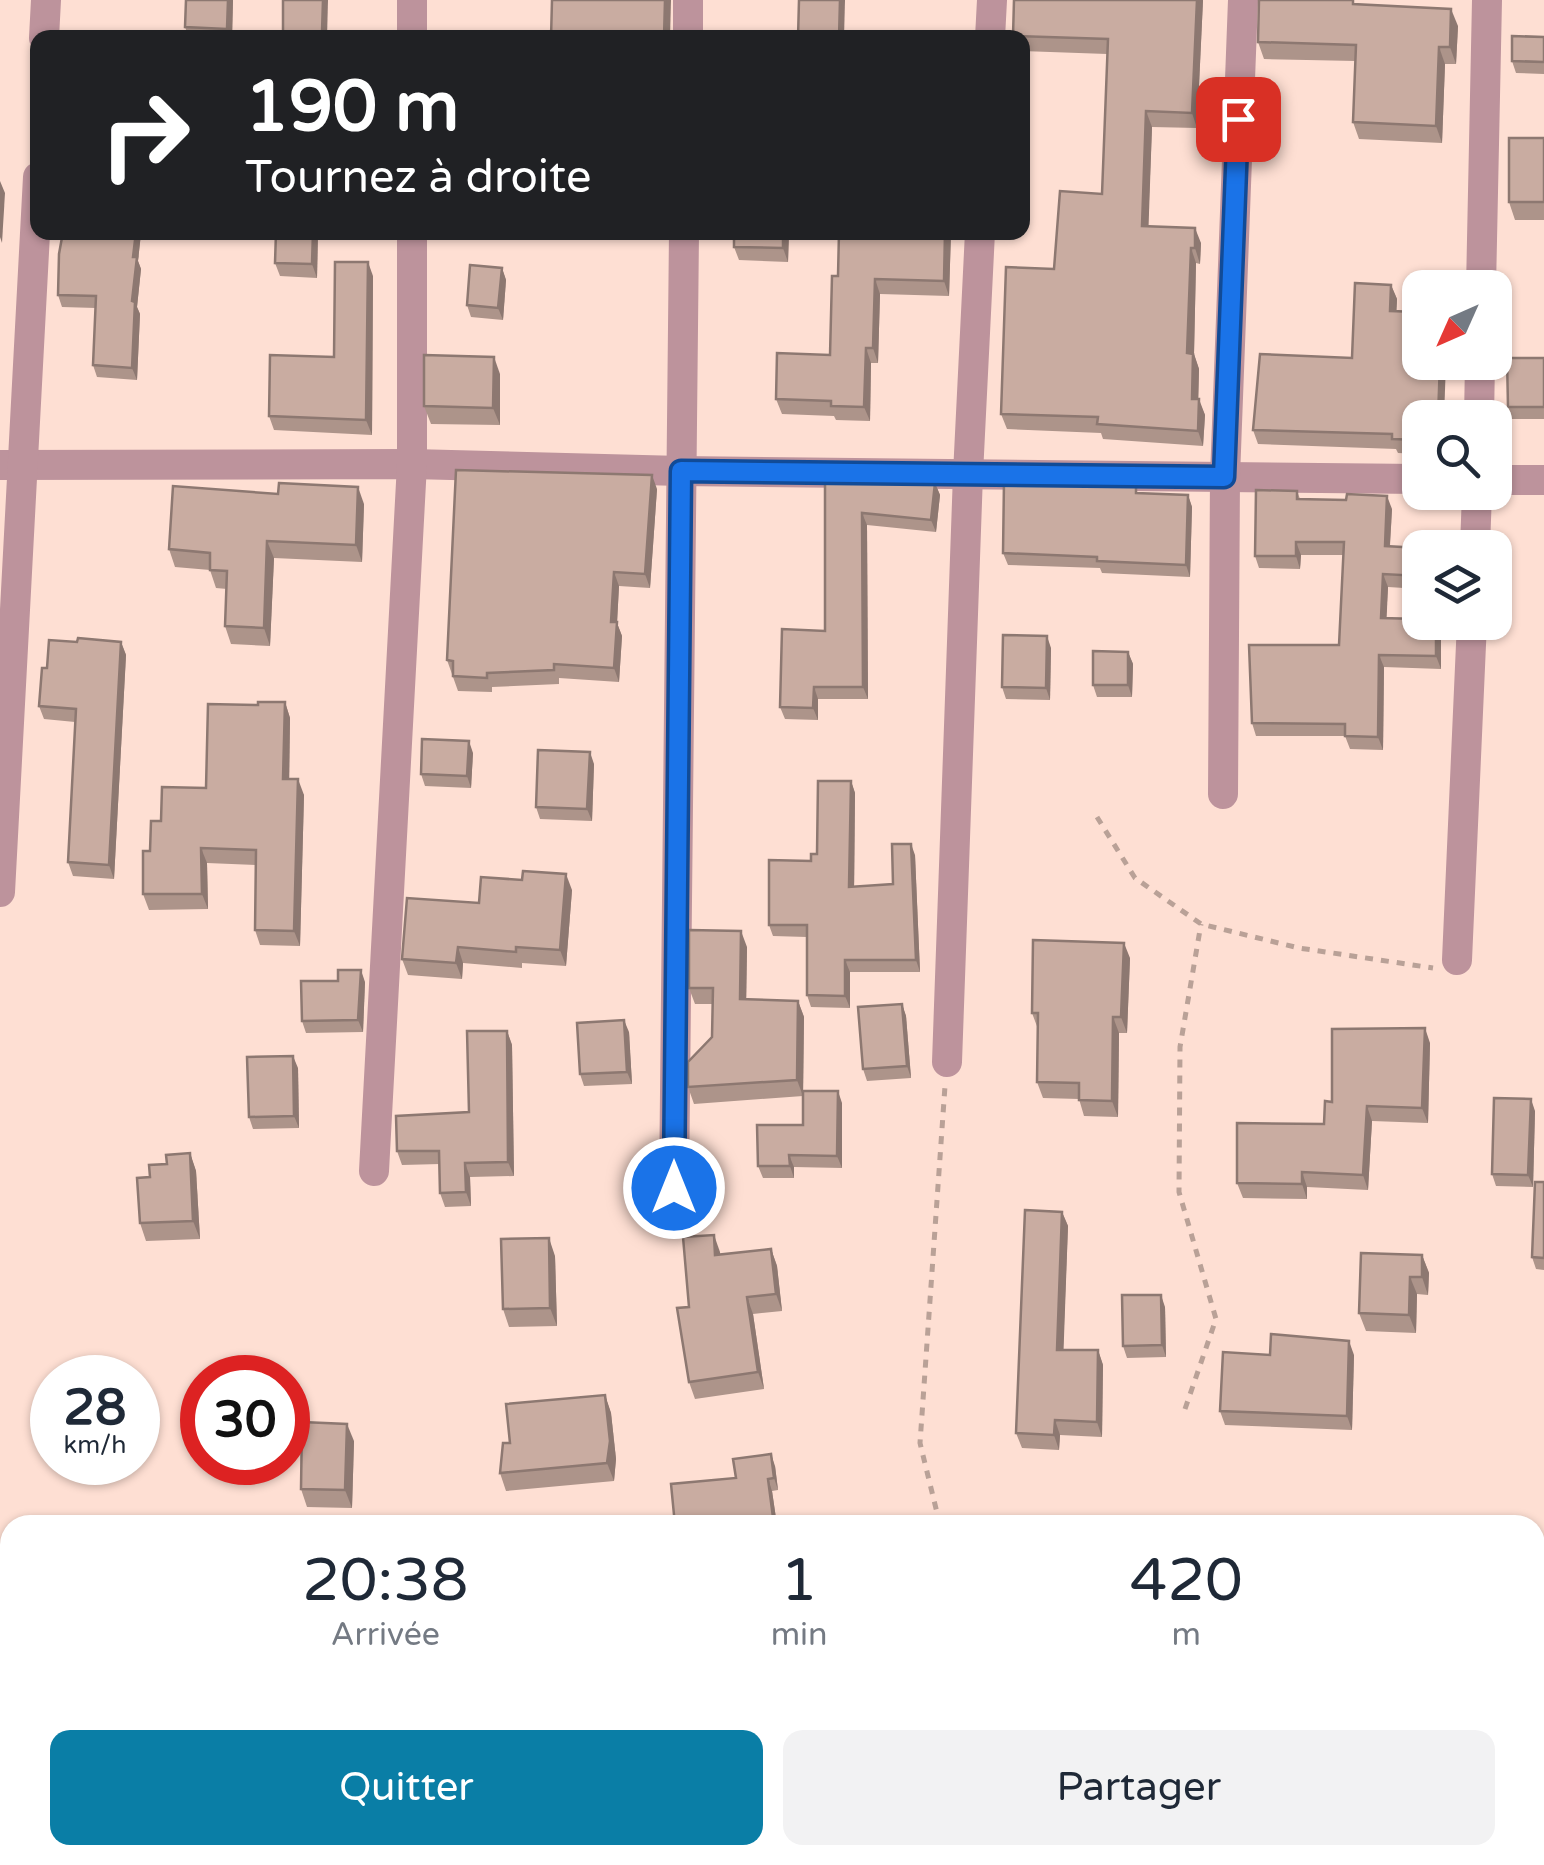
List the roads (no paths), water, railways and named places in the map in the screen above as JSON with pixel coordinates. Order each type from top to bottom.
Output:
[{"type":"street","points":[[44,30],[46,0]]},
{"type":"street","points":[[412,0],[412,30]]},
{"type":"street","points":[[688,0],[688,30]]},
{"type":"street","points":[[990,30],[992,0]]},
{"type":"street","points":[[1223,794],[1224,477],[1243,0]]},
{"type":"street","points":[[1481,270],[1487,0]]},
{"type":"street","points":[[0,892],[12,466],[32,240]]},
{"type":"street","points":[[374,1171],[412,464],[412,240]]},
{"type":"street","points":[[674,1188],[684,240]]},
{"type":"street","points":[[947,1062],[980,240]]},
{"type":"street","points":[[12,466],[412,464],[1402,479]]},
{"type":"street","points":[[1512,480],[1544,480]]},
{"type":"street","points":[[1458,960],[1471,640]]}]
